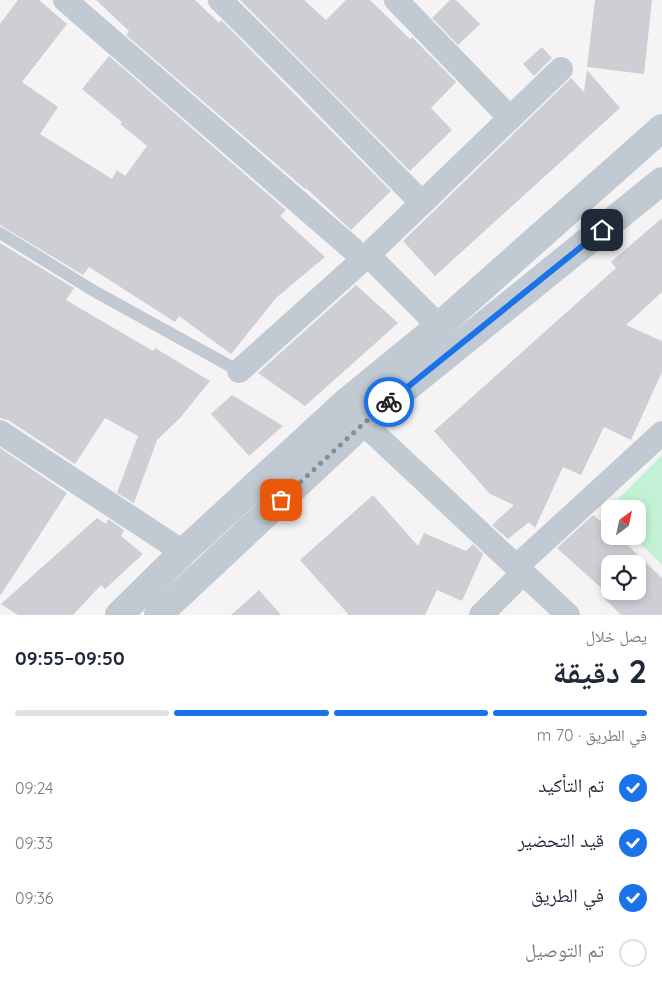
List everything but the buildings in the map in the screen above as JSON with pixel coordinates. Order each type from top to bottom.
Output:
[{"type":"street","points":[[65,0],[365,256],[439,326]]},
{"type":"street","points":[[220,0],[422,202]]},
{"type":"street","points":[[396,0],[510,118]]},
{"type":"street","points":[[239,372],[365,256],[561,69]]},
{"type":"street","points":[[119,615],[183,552],[346,402],[439,326],[662,128]]},
{"type":"street","points":[[158,615],[363,424],[662,181]]},
{"type":"street","points":[[346,402],[363,424],[568,615]]},
{"type":"street","points":[[0,432],[183,552]]},
{"type":"street","points":[[481,615],[520,570],[662,433]]},
{"type":"lane","points":[[0,232],[94,291],[239,372]]},
{"type":"green space","points":[[662,455],[662,565],[642,545],[646,545],[646,500],[617,500]]},
{"type":"way so far","points":[[281,500],[389,402]]},
{"type":"route","points":[[389,402],[602,230]]}]
